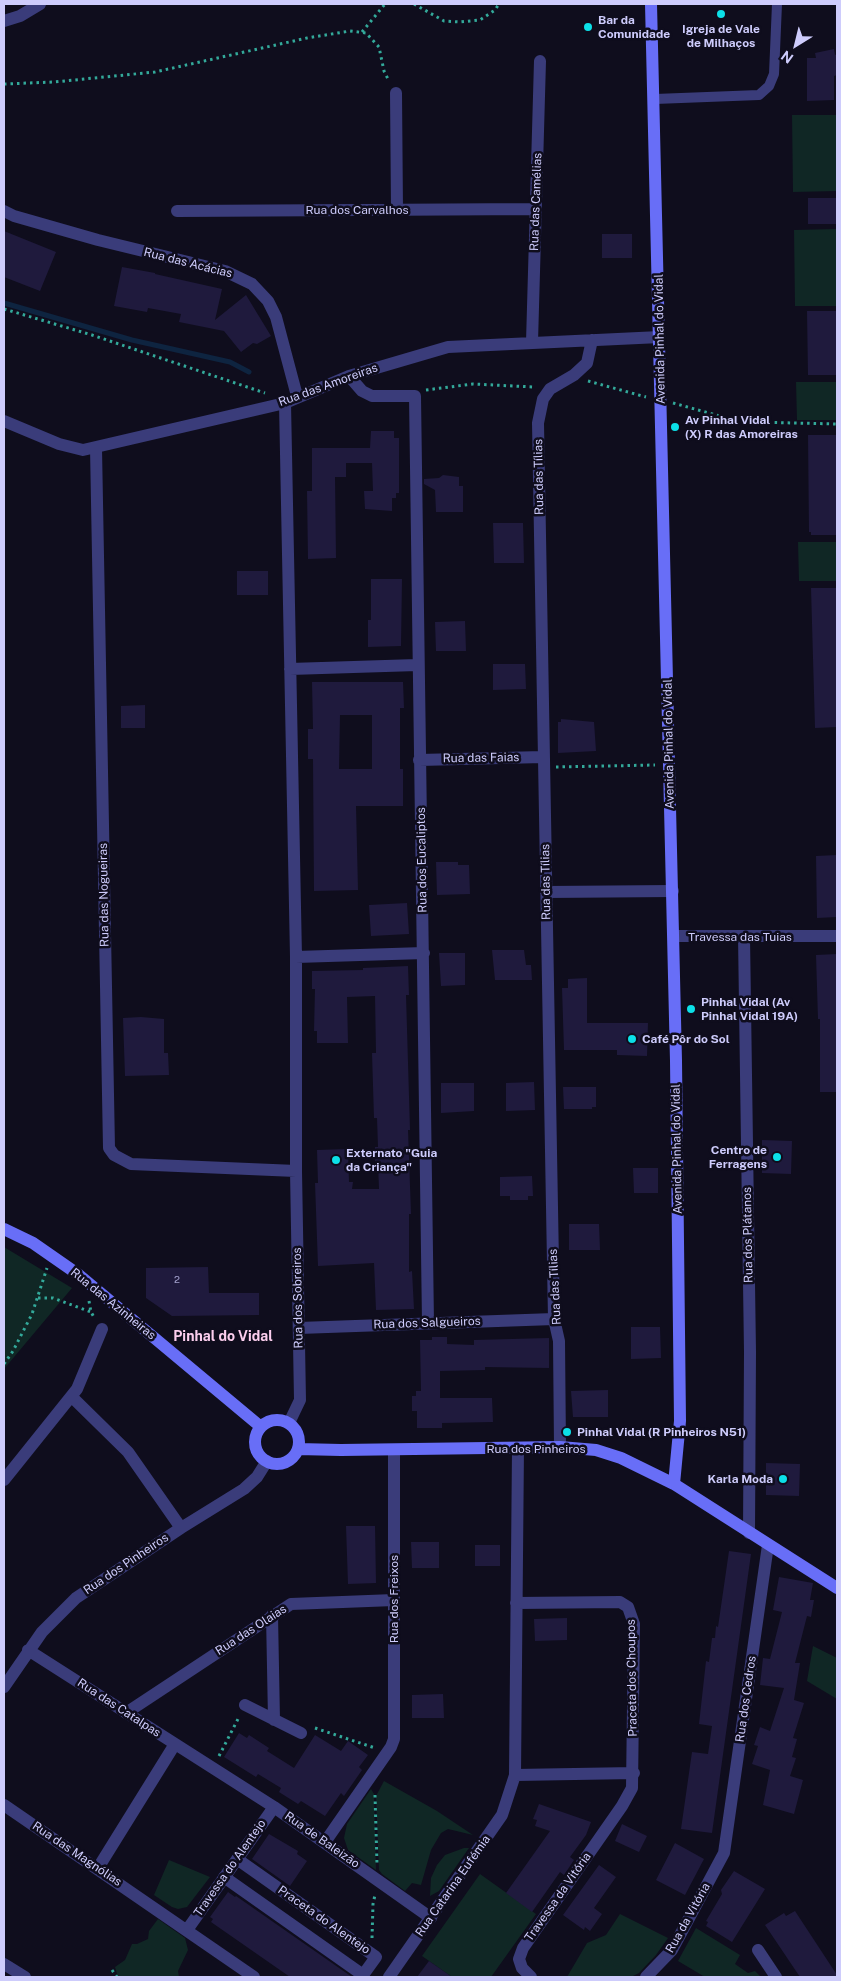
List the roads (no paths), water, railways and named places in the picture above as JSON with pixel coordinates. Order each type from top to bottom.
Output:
[{"type":"street","points":[[4,21],[20,16],[40,4]]},
{"type":"street","name":"Avenida Pinhal do Vidal","points":[[651,4],[655,99],[674,936],[680,1421],[674,1484]]},
{"type":"street","name":"Rua das Camélias","points":[[532,342],[540,61]]},
{"type":"street","points":[[396,94],[397,210]]},
{"type":"street","name":"Rua dos Carvalhos","points":[[177,211],[536,209]]},
{"type":"street","name":"Rua das Acácias","points":[[4,211],[14,216],[98,240],[225,270],[252,284],[268,301],[276,317],[297,396]]},
{"type":"street","name":"Rua das Amoreiras","points":[[4,421],[72,448],[83,450],[285,402],[349,376],[448,347],[660,337]]},
{"type":"street","name":"Rua das Tílias","points":[[560,1448],[559,1341],[554,1319],[538,423],[540,409],[550,389],[582,370],[590,355],[592,340]]},
{"type":"street","name":"Rua dos Eucaliptos","points":[[349,376],[362,391],[372,396],[414,396],[417,665],[424,954],[428,1323]]},
{"type":"street","name":"Rua dos Sobreiros","points":[[285,402],[296,957],[296,1171],[300,1400],[289,1423]]},
{"type":"street","name":"Rua das Nogueiras","points":[[96,448],[109,1148],[114,1155],[131,1164],[296,1171]]},
{"type":"street","points":[[290,669],[417,665]]},
{"type":"street","name":"Rua das Faias","points":[[419,760],[543,762]]},
{"type":"street","points":[[546,892],[673,891]]},
{"type":"street","name":"Travessa das Tuias","points":[[674,936],[837,936]]},
{"type":"street","name":"Rua dos Plátanos","points":[[744,936],[750,1352],[749,1533]]},
{"type":"street","points":[[296,957],[424,954]]},
{"type":"street","name":"Rua das Azinheiras","points":[[4,1229],[33,1243],[79,1275],[261,1427]]},
{"type":"street","name":"Rua dos Salgueiros","points":[[299,1328],[554,1319]]},
{"type":"street","points":[[4,1480],[78,1389],[102,1329]]},
{"type":"street","points":[[72,1397],[128,1452],[180,1528]]},
{"type":"street","points":[[274,1420],[289,1423],[298,1434],[296,1454],[286,1462],[273,1463],[267,1461],[257,1449],[255,1441],[261,1427],[274,1420]]},
{"type":"street","points":[[518,1448],[515,1775],[634,1773]]},
{"type":"street","name":"Rua dos Pinheiros","points":[[298,1449],[560,1448],[596,1450],[621,1458],[674,1484],[832,1585]]},
{"type":"street","name":"Rua dos Freixos","points":[[326,1842],[390,1750],[395,1730],[394,1450]]},
{"type":"street","name":"Rua dos Pinheiros","points":[[4,1687],[28,1650],[54,1619],[85,1592],[180,1528],[244,1489],[257,1477],[267,1461]]},
{"type":"street","name":"Rua dos Cedros","points":[[724,1854],[768,1545]]},
{"type":"street","name":"Rua das Olaias","points":[[126,1713],[291,1604],[301,1602],[394,1600]]},
{"type":"street","name":"Praceta dos Choupos","points":[[516,1603],[611,1601],[620,1602],[628,1607],[633,1616],[634,1773],[628,1796],[612,1819]]},
{"type":"street","points":[[272,1615],[274,1720]]},
{"type":"street","name":"Rua das Catalpas","points":[[28,1650],[212,1767]]},
{"type":"street","points":[[245,1705],[301,1733]]},
{"type":"street","points":[[98,1868],[175,1744]]},
{"type":"street","name":"Rua de Baleizão","points":[[212,1767],[326,1842],[431,1918]]},
{"type":"street","name":"Rua Catarina Eufémia","points":[[389,1977],[502,1815],[512,1790],[515,1775]]},
{"type":"street","name":"Rua das Magnólias","points":[[4,1805],[254,1977]]},
{"type":"street","name":"Travessa do Alentejo","points":[[187,1930],[274,1807]]},
{"type":"street","name":"Travessa da Vitória","points":[[530,1977],[522,1968],[519,1959],[523,1948],[612,1819]]},
{"type":"street","name":"Rua da Vitória","points":[[646,1977],[672,1950],[724,1854]]},
{"type":"street","name":"Praceta do Alentejo","points":[[224,1877],[363,1975],[376,1957],[237,1859]]},
{"type":"street","points":[[758,1950],[776,1977]]},
{"type":"street","points":[[4,1964],[25,1977]]},
{"type":"lane","points":[[655,99],[759,95],[769,86],[774,74],[777,4]]},
{"type":"waterway","points":[[4,303],[132,340],[230,362],[249,372]]},
{"type":"place","name":"Igreja de Vale de Milhaços","points":[[721,14]]},
{"type":"place","name":"Bar da Comunidade","points":[[588,27]]},
{"type":"place","name":"Av Pinhal Vidal (X) R das Amoreiras","points":[[675,427]]},
{"type":"place","name":"Pinhal Vidal (Av Pinhal Vidal 19A)","points":[[691,1009]]},
{"type":"place","name":"Café Pôr do Sol","points":[[632,1039]]},
{"type":"place","name":"Centro de Ferragens","points":[[777,1157]]},
{"type":"place","name":"Externato \"Guia da Criança\"","points":[[336,1160]]},
{"type":"place","name":"Pinhal Vidal (R Pinheiros N51)","points":[[567,1432]]},
{"type":"place","name":"Karla Moda","points":[[783,1479]]},
{"type":"district","name":"Pinhal do Vidal","points":[[223,1337]]}]
